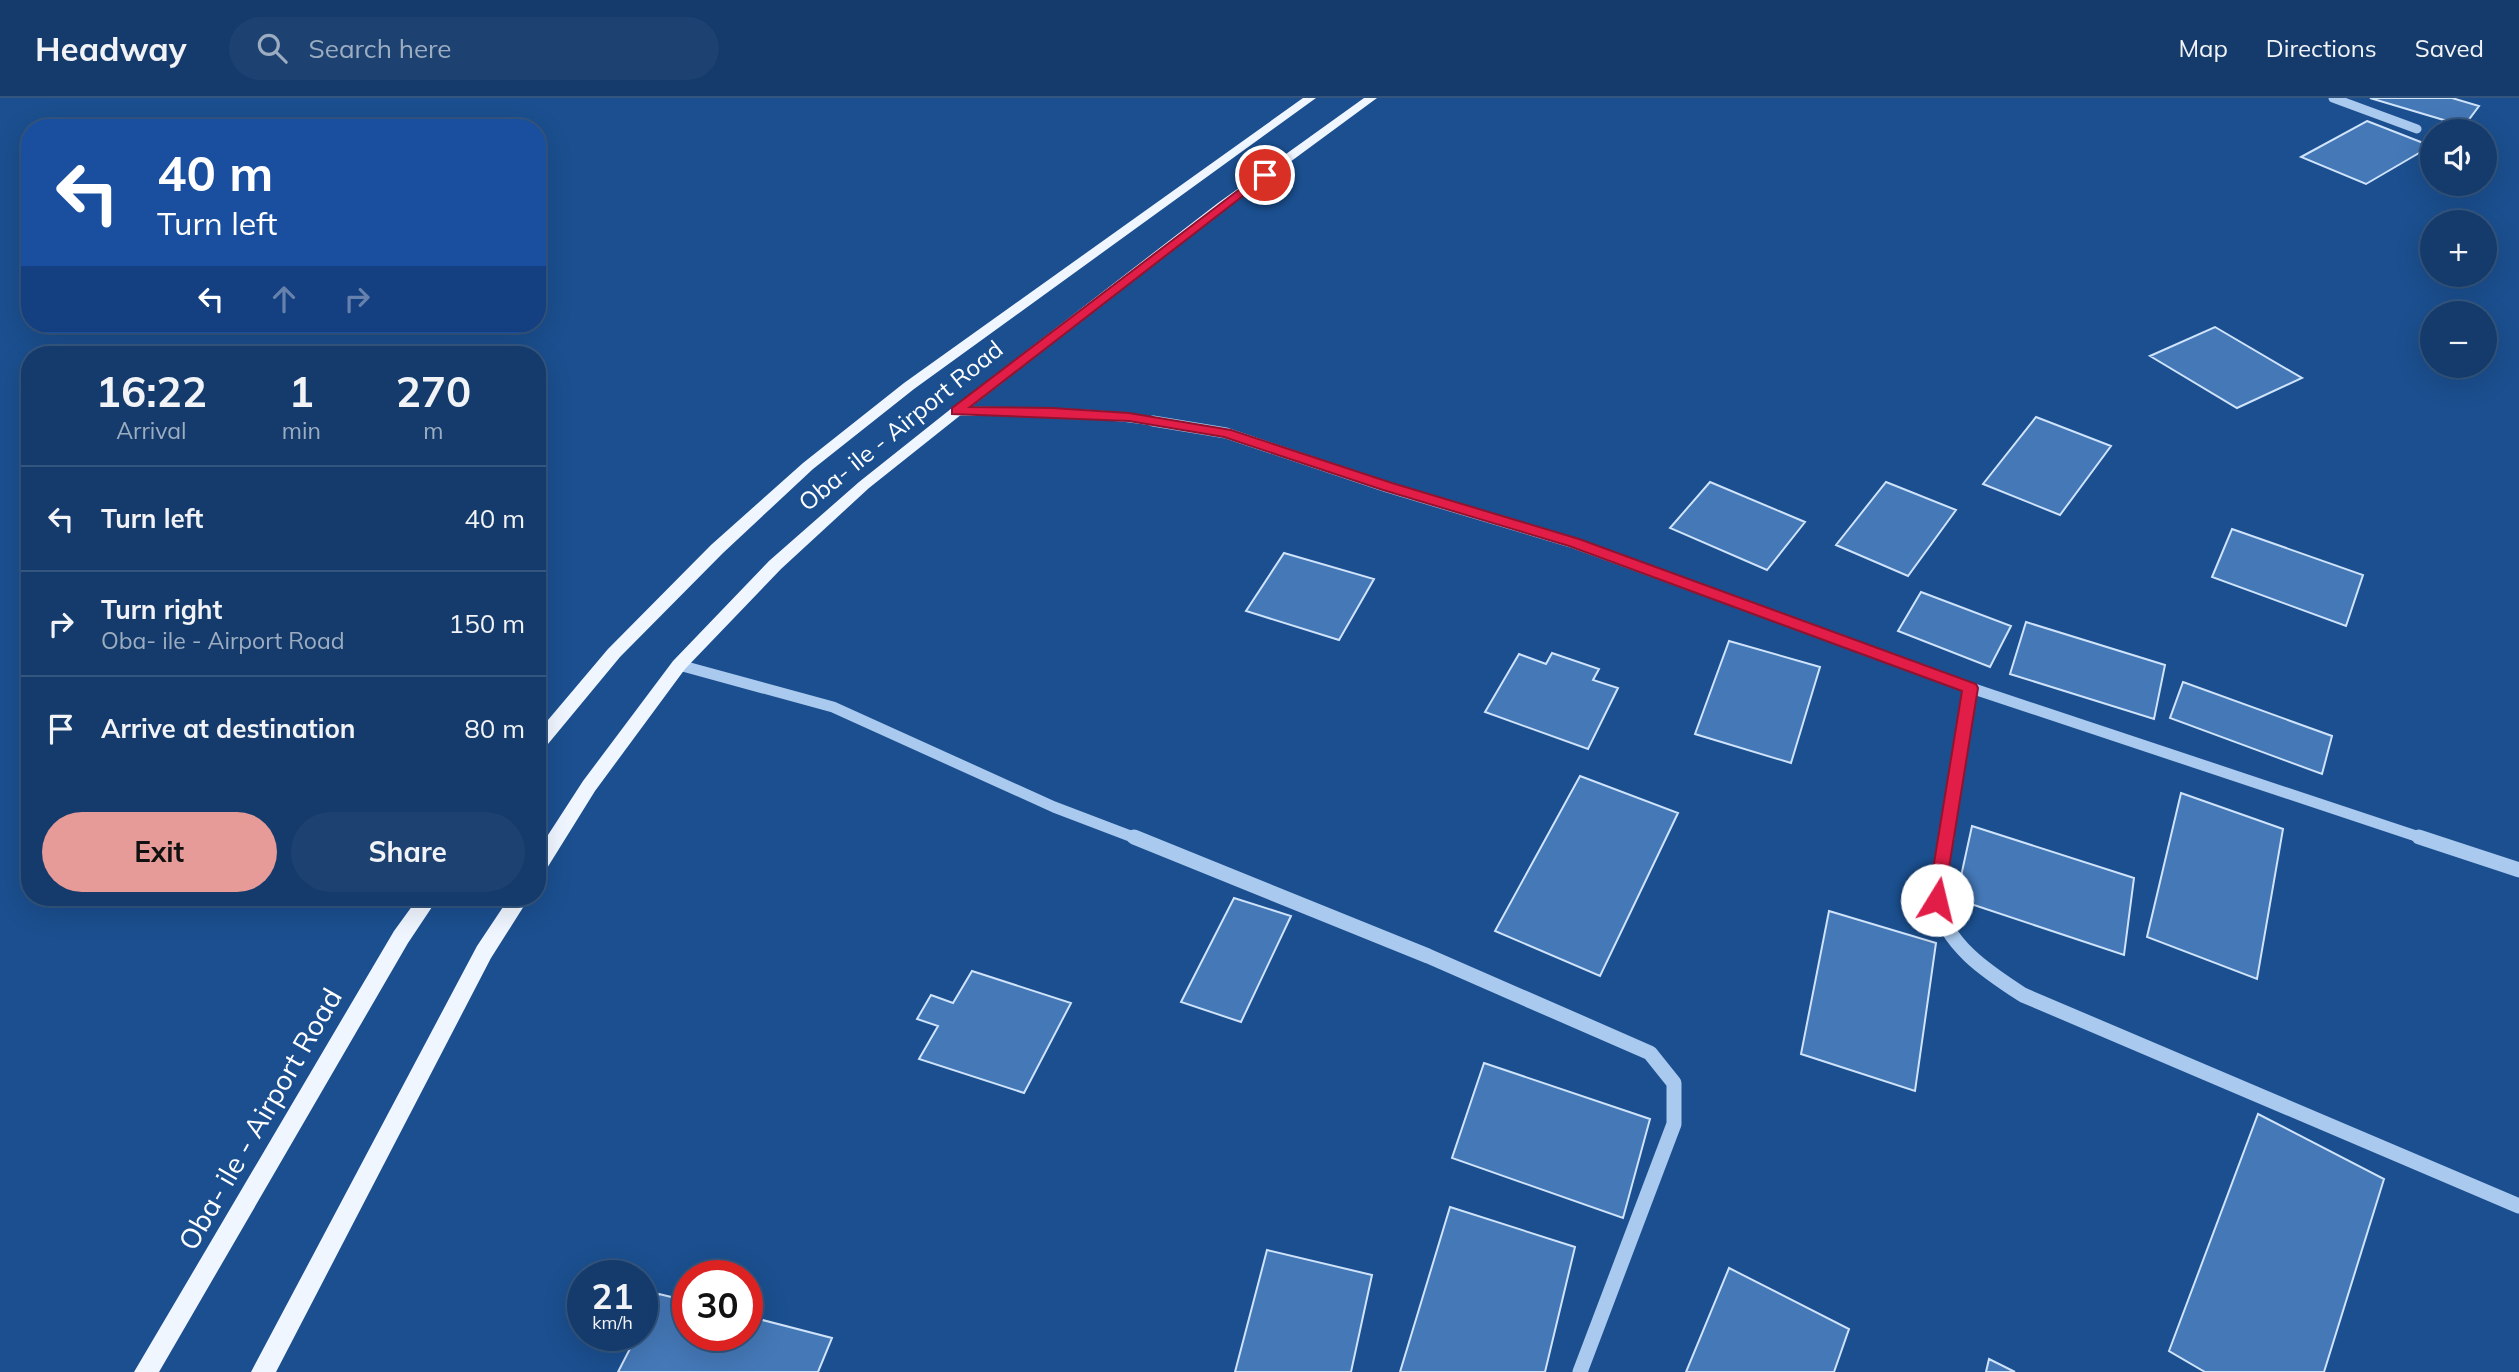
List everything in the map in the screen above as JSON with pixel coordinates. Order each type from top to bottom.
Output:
[{"type":"main road","name":"Oba- ile - Airport Road","points":[[546,733],[614,653],[717,549],[808,466],[909,386],[1310,98]]},
{"type":"main road","name":"Oba- ile - Airport Road","points":[[546,854],[589,786],[679,665],[775,565],[864,485],[957,411],[1211,215],[1370,98]]},
{"type":"main road","name":"Oba- ile - Airport Road","points":[[146,1372],[401,937],[422,906]]},
{"type":"main road","points":[[263,1372],[484,952],[514,906]]},
{"type":"street","points":[[2333,98],[2417,128]]},
{"type":"street","points":[[957,411],[1052,412],[1129,417],[1226,433],[1574,543],[1970,688],[2519,870]]},
{"type":"street","points":[[679,665],[832,707],[1054,807],[1187,857],[1403,946],[1650,1053],[1674,1083],[1674,1124],[1580,1372]]},
{"type":"street","points":[[1970,688],[1937,900],[1947,929],[1980,968],[2023,995],[2519,1206]]},
{"type":"building","points":[[2370,98],[2452,98],[2479,106],[2469,119],[2440,119]]},
{"type":"building","points":[[2367,121],[2420,142],[2420,152],[2366,184],[2301,157]]},
{"type":"building","points":[[2215,327],[2302,378],[2237,408],[2150,356]]},
{"type":"building","points":[[2036,417],[2111,446],[2060,515],[1983,484]]},
{"type":"building","points":[[1710,482],[1805,522],[1767,570],[1670,528]]},
{"type":"building","points":[[1886,482],[1956,510],[1908,576],[1836,545]]},
{"type":"building","points":[[2232,529],[2363,575],[2346,626],[2212,577]]},
{"type":"building","points":[[1284,553],[1374,579],[1339,640],[1246,611]]},
{"type":"building","points":[[1921,592],[2011,626],[1990,667],[1898,631]]},
{"type":"building","points":[[2026,622],[2165,665],[2154,719],[2010,674]]},
{"type":"building","points":[[1729,641],[1820,667],[1791,763],[1695,734]]},
{"type":"building","points":[[1552,653],[1599,669],[1593,680],[1618,688],[1588,749],[1485,712],[1519,654],[1546,664]]},
{"type":"building","points":[[2183,682],[2332,736],[2322,774],[2170,718]]},
{"type":"building","points":[[1580,776],[1678,813],[1600,976],[1495,931]]},
{"type":"building","points":[[2181,793],[2283,829],[2257,979],[2147,937]]},
{"type":"building","points":[[1972,826],[2134,878],[2124,955],[1956,899]]},
{"type":"building","points":[[1234,898],[1291,916],[1241,1022],[1181,1002]]},
{"type":"building","points":[[1829,911],[1936,943],[1915,1091],[1801,1054]]},
{"type":"building","points":[[972,971],[1071,1003],[1024,1093],[919,1059],[938,1026],[917,1019],[931,995],[953,1003]]},
{"type":"building","points":[[1484,1063],[1650,1119],[1623,1218],[1452,1158]]},
{"type":"building","points":[[2258,1114],[2384,1179],[2324,1372],[2205,1372],[2169,1351]]},
{"type":"building","points":[[1450,1207],[1575,1247],[1545,1372],[1400,1372]]},
{"type":"building","points":[[1267,1250],[1372,1275],[1351,1372],[1235,1372]]},
{"type":"building","points":[[1729,1268],[1849,1329],[1834,1372],[1686,1372]]},
{"type":"building","points":[[658,1296],[672,1297],[672,1351],[763,1351],[763,1320],[832,1338],[818,1372],[618,1372],[629,1351],[658,1351]]},
{"type":"building","points":[[1989,1359],[2015,1372],[1986,1372]]},
{"type":"route","points":[[1265,175],[957,411],[1052,412],[1129,417],[1226,433],[1574,543],[1970,688],[1937,900]]}]
